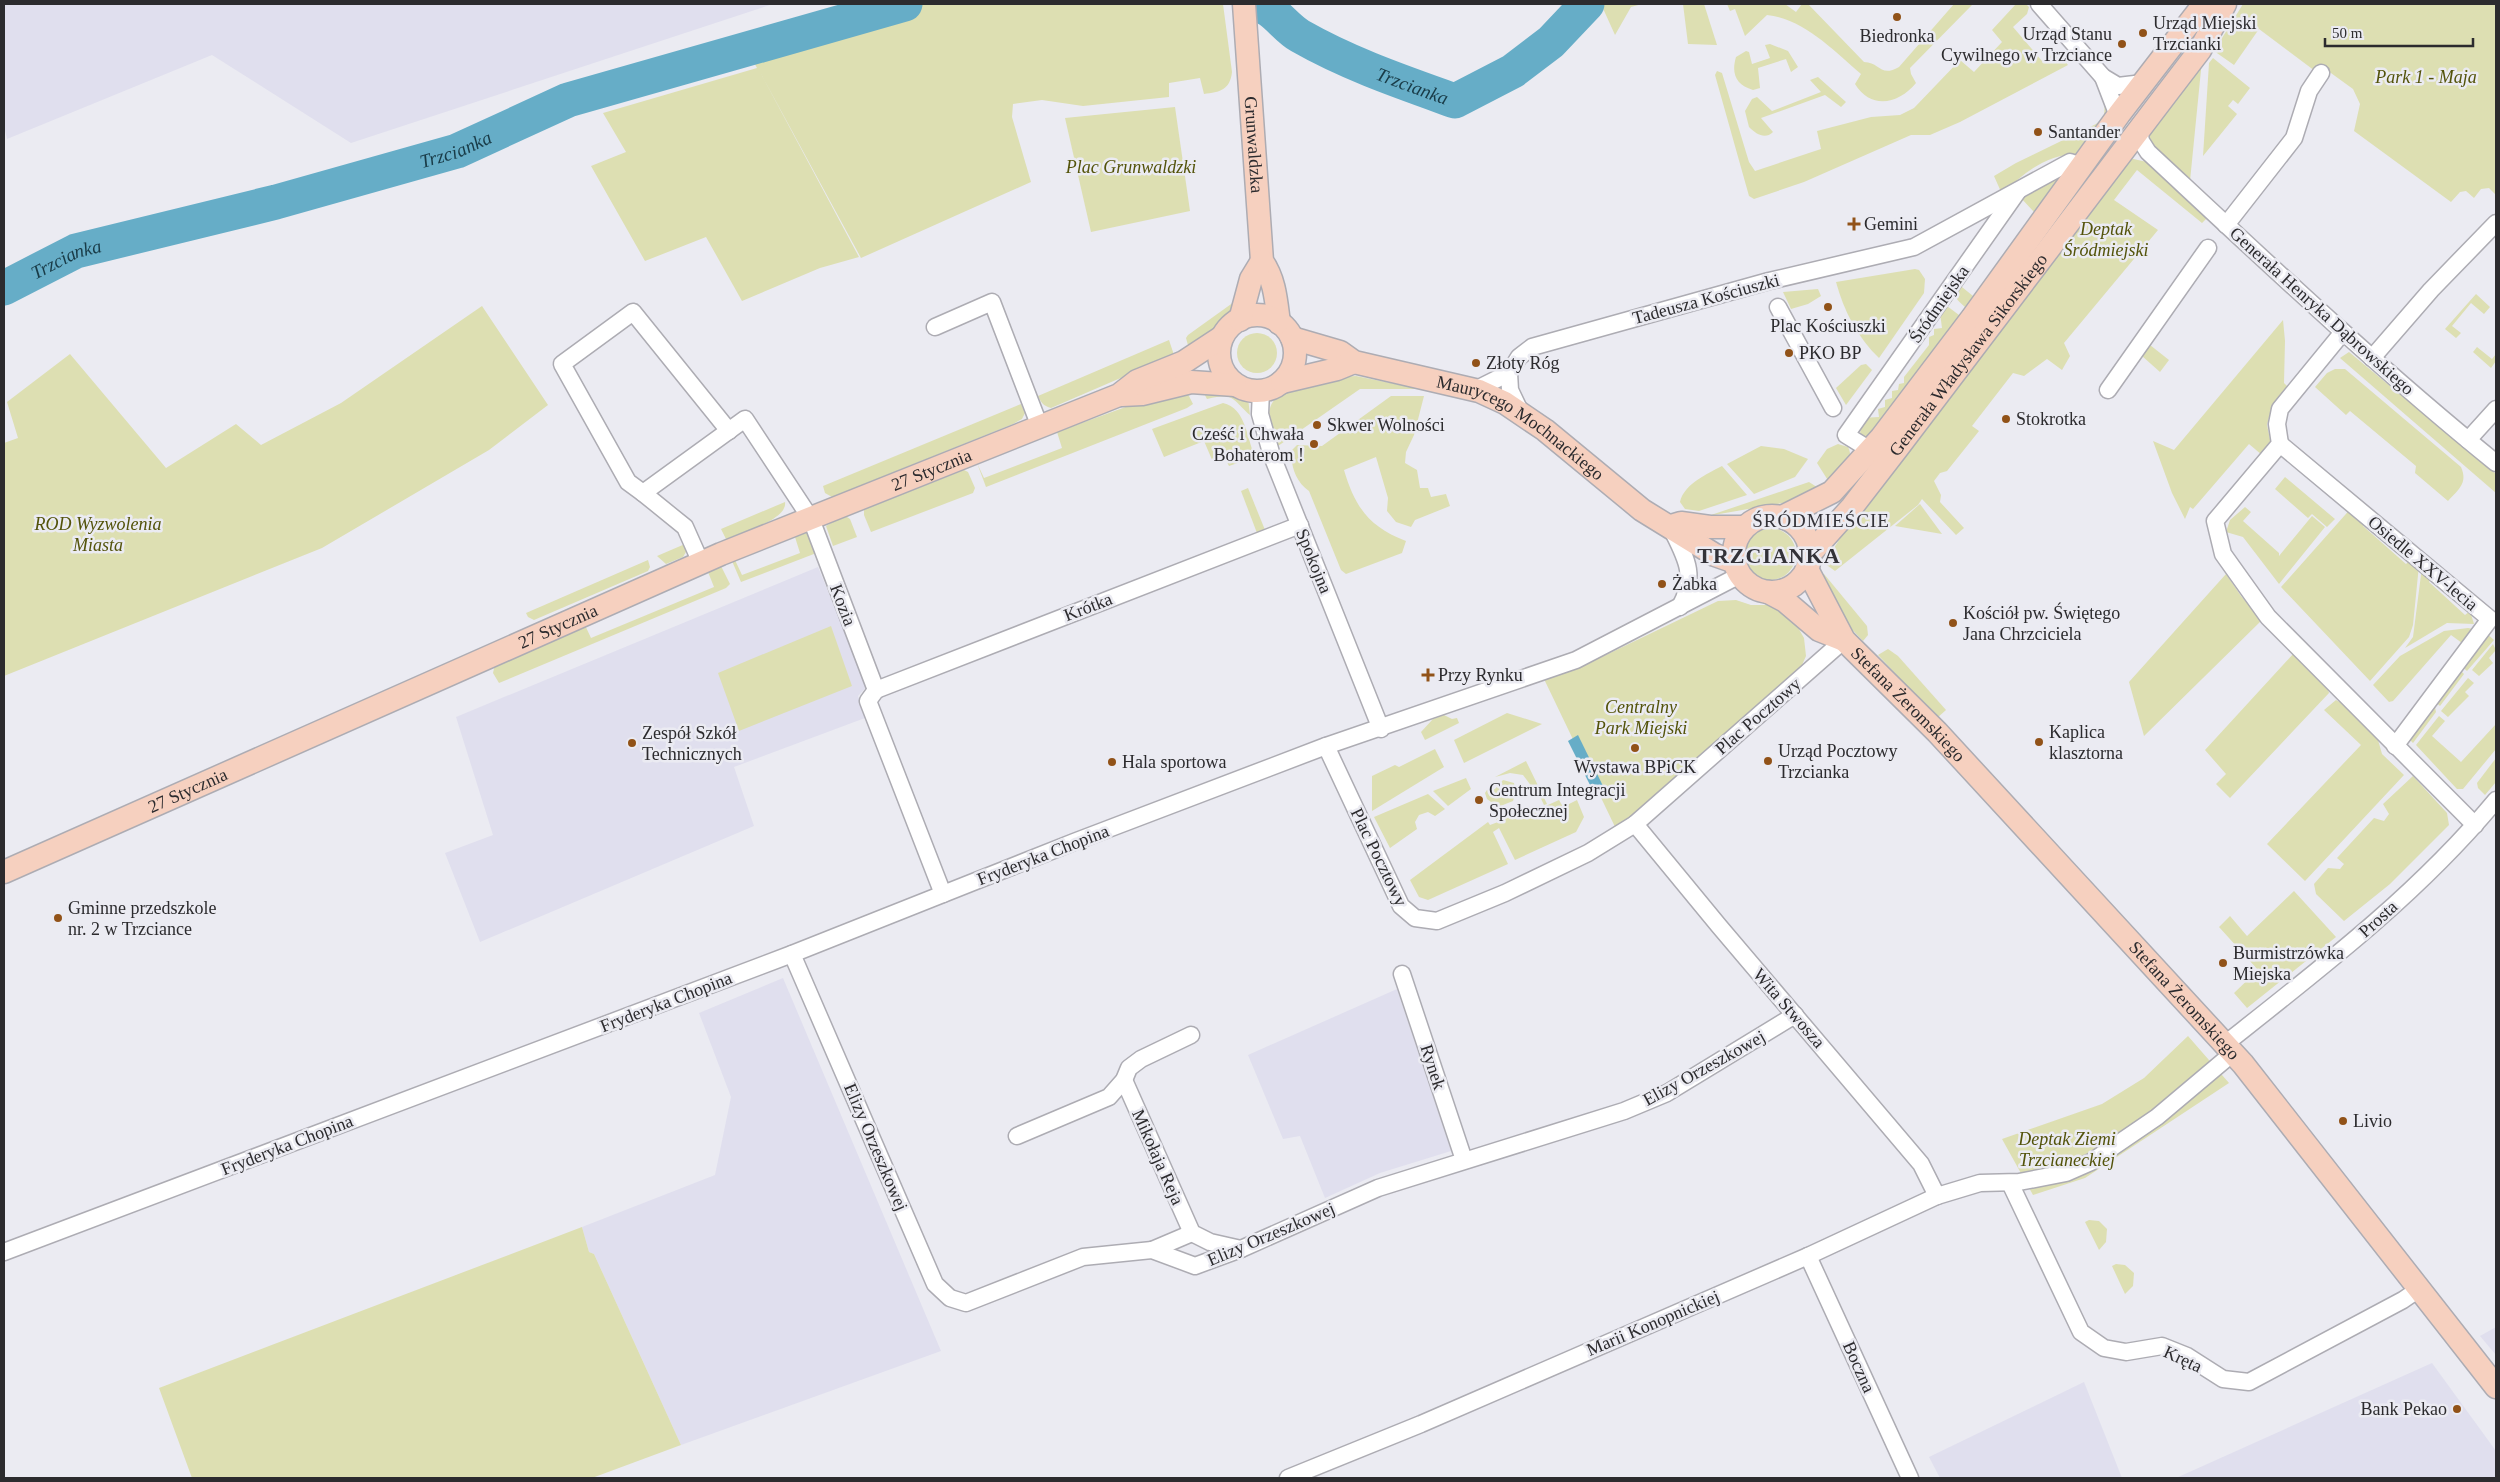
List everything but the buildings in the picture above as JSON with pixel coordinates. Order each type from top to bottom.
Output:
[{"type":"main road","name":"Grunwaldzka","points":[[1244,4],[1262,261],[1270,272],[1286,330]]},
{"type":"main road","name":"Generała Władysława Sikorskiego","points":[[1808,562],[1972,318],[2082,160],[2204,4]]},
{"type":"main road","name":"Generała Władysława Sikorskiego","points":[[1782,517],[1832,492],[1884,449],[2034,270],[2118,156],[2200,50],[2225,4]]},
{"type":"main road","points":[[2139,130],[2138,109],[2169,66],[2173,43]]},
{"type":"main road","points":[[2034,270],[2041,243],[2118,136],[2120,125],[2118,116]]},
{"type":"main road","points":[[1240,320],[1251,279],[1262,261]]},
{"type":"main road","points":[[1260,315],[1286,330],[1295,350],[1294,362],[1290,373],[1282,382],[1274,388],[1261,391],[1245,390],[1227,378],[1219,358],[1222,337],[1230,327],[1240,320],[1260,315]]},
{"type":"main road","name":"Maurycego Mochnackiego","points":[[1286,330],[1340,352],[1354,362],[1475,390],[1496,398],[1520,411],[1642,510],[1737,568]]},
{"type":"main road","name":"27 Stycznia","points":[[4,872],[701,563],[1119,395],[1137,381],[1184,362],[1222,337]]},
{"type":"main road","points":[[1282,382],[1336,369],[1354,362]]},
{"type":"main road","name":"27 Stycznia","points":[[1119,395],[1142,394],[1192,382],[1235,385]]},
{"type":"main road","points":[[1762,517],[1782,517],[1794,523],[1802,532],[1808,543],[1808,562],[1800,579],[1791,587],[1768,592],[1747,583],[1737,568],[1734,550],[1737,538],[1744,527],[1762,517]]},
{"type":"main road","name":"Maurycego Mochnackiego","points":[[1671,526],[1681,524],[1710,527],[1744,527]]},
{"type":"main road","name":"Stefana Żeromskiego","points":[[1808,562],[1844,640],[1937,732],[2229,1048],[2496,1387]]},
{"type":"main road","name":"Stefana Żeromskiego","points":[[1768,592],[1785,601],[1820,630],[1844,640]]},
{"type":"street","points":[[2039,4],[2103,77],[2118,86],[2143,83]]},
{"type":"street","points":[[2059,26],[2062,41],[2081,64]]},
{"type":"street","points":[[2226,225],[2294,138],[2309,91],[2321,73]]},
{"type":"street","points":[[2103,77],[2118,116]]},
{"type":"street","name":"Generała Henryka Dąbrowskiego","points":[[2139,130],[2143,145],[2151,154],[2226,225],[2372,358],[2496,463]]},
{"type":"street","points":[[2118,156],[2126,153],[2151,154]]},
{"type":"street","name":"Śródmiejska","points":[[1884,449],[1846,435],[2020,187],[2082,160]]},
{"type":"street","name":"Tadeusza Kościuszki","points":[[1509,373],[1519,357],[1532,347],[1780,285],[1914,247],[2020,187]]},
{"type":"street","points":[[2372,358],[2431,290],[2496,223]]},
{"type":"street","points":[[2108,390],[2208,248]]},
{"type":"street","points":[[935,326],[992,302],[1040,427]]},
{"type":"street","points":[[1778,307],[1833,408]]},
{"type":"street","points":[[643,493],[728,431],[633,312],[562,364],[628,482],[685,527],[701,563]]},
{"type":"street","points":[[2343,332],[2280,409],[2277,424],[2280,444],[2215,521],[2223,554],[2268,617],[2475,825]]},
{"type":"street","points":[[1475,390],[1509,373],[1510,390],[1520,411]]},
{"type":"street","name":"Spokojna","points":[[1261,391],[1259,401],[1263,428],[1381,729]]},
{"type":"street","points":[[2468,440],[2496,409]]},
{"type":"street","name":"Kozia","points":[[728,431],[745,419],[811,519],[876,690]]},
{"type":"street","name":"Osiedle XXV-lecia","points":[[2280,444],[2490,619],[2395,746]]},
{"type":"street","name":"Krótka","points":[[876,690],[1300,525]]},
{"type":"street","points":[[1671,526],[1690,572],[1687,594],[1680,607]]},
{"type":"street","points":[[1326,746],[1381,729],[1576,660],[1680,607],[1737,568]]},
{"type":"street","name":"Plac Pocztowy","points":[[1326,746],[1398,902],[1408,914],[1415,918],[1436,921],[1453,916],[1556,869],[1635,824],[1844,640]]},
{"type":"street","points":[[876,690],[868,701],[943,894]]},
{"type":"street","name":"Fryderyka Chopina","points":[[4,1252],[792,954],[1326,746]]},
{"type":"street","name":"Prosta","points":[[2013,1187],[2066,1173],[2091,1162],[2157,1117],[2229,1048],[2379,918],[2475,825],[2496,800]]},
{"type":"street","name":"Wita Stwosza","points":[[1635,824],[1921,1164],[1937,1196]]},
{"type":"street","name":"Elizy Orzeszkowej","points":[[792,954],[935,1284],[950,1298],[966,1303],[1083,1257],[1152,1250],[1195,1266],[1241,1249],[1378,1188],[1616,1114],[1667,1093],[1795,1015]]},
{"type":"street","name":"Rynek","points":[[1402,974],[1464,1160]]},
{"type":"street","name":"Mikołaja Reja","points":[[1017,1136],[1108,1097],[1124,1080],[1129,1068],[1141,1059],[1191,1035]]},
{"type":"street","name":"Mikołaja Reja","points":[[1124,1080],[1192,1233]]},
{"type":"street","name":"Marii Konopnickiej","points":[[1288,1478],[1421,1424],[1808,1256],[1937,1196],[1980,1183],[2013,1187]]},
{"type":"street","name":"Kręta","points":[[2013,1187],[2081,1332],[2104,1348],[2111,1350],[2126,1352],[2162,1346],[2186,1356],[2223,1379],[2248,1382],[2403,1300],[2419,1289]]},
{"type":"street","points":[[1152,1250],[1192,1233],[1210,1242],[1241,1249]]},
{"type":"street","name":"Boczna","points":[[1808,1256],[1910,1478]]},
{"type":"shaded area","points":[[4,4],[773,4],[351,143],[212,55],[7,139],[4,126]]},
{"type":"shaded area","name":"Zespół Szkół Technicznych","points":[[818,567],[867,686],[858,696],[865,718],[734,767],[754,826],[480,942],[445,853],[493,835],[456,717]]},
{"type":"shaded area","points":[[783,978],[941,1351],[681,1445],[594,1254],[589,1252],[582,1227],[715,1175],[731,1097],[699,1013]]},
{"type":"shaded area","points":[[1397,989],[1451,1151],[1380,1173],[1325,1198],[1300,1136],[1283,1139],[1248,1055]]},
{"type":"shaded area","points":[[2496,1327],[2496,1355],[2480,1336]]},
{"type":"shaded area","points":[[2432,1363],[2496,1451],[2496,1478],[2176,1478]]},
{"type":"shaded area","points":[[2084,1382],[2122,1478],[1940,1478],[1929,1457]]},
{"type":"green space","points":[[911,4],[1223,4],[1232,72],[1231,78],[1223,89],[1204,94],[1200,78],[1169,83],[1169,97],[1083,106],[1042,100],[1013,104],[1012,117],[1031,182],[861,258],[760,72],[859,257],[820,268],[742,301],[706,237],[645,261],[591,166],[626,152],[603,113],[757,68],[748,51]]},
{"type":"green space","points":[[1601,4],[1642,4],[1631,7],[1615,35]]},
{"type":"green space","points":[[1683,4],[1704,4],[1717,45],[1688,44]]},
{"type":"green space","points":[[1727,4],[1785,4],[1796,12],[1802,4],[1808,4],[1864,62],[1874,64],[1888,71],[1899,67],[1954,4],[1973,4],[1910,68],[1916,83],[1902,96],[1885,101],[1877,101],[1869,98],[1855,84],[1861,74],[1806,29],[1781,18],[1767,15],[1745,36],[1735,9],[1730,11]]},
{"type":"green space","points":[[2016,4],[2026,4],[2029,7],[2027,14],[2013,27],[2042,61],[2057,51],[2068,65],[1960,122],[1930,135],[1911,135],[1804,182],[1754,199],[1749,196],[1715,75],[1717,71],[1722,73],[1749,162],[1755,171],[1821,149],[1817,131],[1871,117],[1900,115],[1914,108],[1960,60],[1974,72],[2002,42],[1992,30]]},
{"type":"green space","name":"Park 1 - Maja","points":[[2243,4],[2496,4],[2496,195],[2489,188],[2481,189],[2474,198],[2466,191],[2460,192],[2451,202],[2354,131],[2360,104],[2353,89],[2324,68],[2315,71],[2259,29],[2234,65],[2214,51]]},
{"type":"green space","points":[[1770,44],[1788,51],[1798,67],[1791,72],[1786,59],[1758,68],[1760,88],[1753,90],[1742,85],[1735,74],[1736,57],[1746,51],[1749,52],[1752,64],[1770,58],[1765,45]]},
{"type":"green space","points":[[2213,58],[2250,88],[2238,104],[2233,100],[2228,106],[2237,114],[2203,156],[2209,63]]},
{"type":"green space","points":[[2202,60],[2190,181],[2157,152],[2150,137],[2149,128]]},
{"type":"green space","points":[[1818,77],[1846,102],[1841,107],[1825,95],[1761,118],[1773,132],[1767,136],[1755,132],[1749,127],[1745,111],[1752,99],[1757,97],[1772,111],[1821,92],[1810,80]]},
{"type":"green space","points":[[2105,100],[2110,108],[2104,117]]},
{"type":"green space","name":"Plac Grunwaldzki","points":[[1175,107],[1190,211],[1091,232],[1065,118]]},
{"type":"green space","points":[[2104,117],[2079,154],[2056,157],[2036,166],[2002,194],[1994,176],[2016,163],[2096,124]]},
{"type":"green space","name":"Deptak Śródmiejski","points":[[2129,158],[2147,162],[2209,216],[2202,223],[2137,170],[2114,200],[2158,230],[2064,343],[2070,356],[2062,370],[2047,359],[2024,376],[2013,373],[1972,426],[1979,431],[1947,471],[1940,473],[1934,481],[1941,495],[1940,502],[1964,528],[1956,535],[1922,499],[1918,505],[1835,571],[1824,563],[1876,484]]},
{"type":"green space","points":[[2066,169],[1969,310],[1955,295],[1957,283],[1973,296],[2035,213],[2020,197]]},
{"type":"green space","points":[[1915,269],[1919,270],[1925,279],[1924,293],[1879,358],[1852,323],[1836,282]]},
{"type":"green space","points":[[1818,289],[1821,296],[1808,304],[1791,309],[1783,292]]},
{"type":"green space","points":[[2476,294],[2490,307],[2484,314],[2471,303],[2452,326],[2461,333],[2456,338],[2445,329]]},
{"type":"green space","points":[[1234,302],[1222,321],[1189,349],[1186,338],[1188,335]]},
{"type":"green space","name":"ROD Wyzwolenia Miasta","points":[[482,306],[548,405],[489,450],[322,548],[4,676],[4,443],[18,438],[7,402],[70,354],[166,468],[236,424],[261,445],[341,403]]},
{"type":"green space","points":[[1947,306],[1963,318],[1868,439],[1862,438],[1860,434],[1862,418],[1879,417],[1878,409],[1885,407],[1885,400],[1892,398],[1892,391],[1898,390],[1899,384],[1904,383],[1904,377],[1929,345],[1929,337],[1934,335],[1934,329],[1942,328],[1940,313],[1943,307]]},
{"type":"green space","points":[[2283,320],[2285,341],[2284,383],[2289,388],[2269,417],[2267,425],[2271,444],[2262,455],[2249,444],[2193,509],[2190,507],[2185,519],[2172,493],[2153,441],[2174,450]]},
{"type":"green space","points":[[1261,333],[1268,336],[1274,342],[1277,353],[1276,361],[1268,370],[1261,373],[1253,373],[1246,370],[1238,361],[1237,349],[1240,342],[1249,334]]},
{"type":"green space","points":[[1169,340],[1174,355],[1051,408],[1040,401],[1038,396]]},
{"type":"green space","points":[[2150,345],[2169,360],[2160,372],[2142,356]]},
{"type":"green space","points":[[2477,347],[2492,359],[2496,354],[2496,361],[2491,368],[2473,352]]},
{"type":"green space","points":[[2349,352],[2496,474],[2496,493],[2340,358]]},
{"type":"green space","points":[[1866,364],[1872,370],[1846,405],[1836,388],[1861,365]]},
{"type":"green space","points":[[2335,369],[2345,369],[2461,467],[2463,482],[2448,501],[2415,473],[2416,466],[2350,411],[2346,415],[2315,387],[2327,373]]},
{"type":"green space","points":[[1356,376],[1420,389],[1360,389],[1278,446],[1269,417],[1269,410],[1276,398],[1283,392],[1340,377]]},
{"type":"green space","points":[[1201,388],[1248,398],[1250,415],[1232,398],[1222,396],[1207,399]]},
{"type":"green space","points":[[1186,390],[1193,404],[1187,408],[986,487],[977,463],[984,478],[1062,448],[1057,432],[1142,401]]},
{"type":"green space","points":[[1391,396],[1424,396],[1414,435],[1406,452],[1405,463],[1417,470],[1420,488],[1428,488],[1431,497],[1446,494],[1450,506],[1415,520],[1411,527],[1396,522],[1387,511],[1388,498],[1376,457],[1344,470],[1353,495],[1365,514],[1382,529],[1406,541],[1402,553],[1346,574],[1341,570],[1309,491],[1297,478],[1293,468],[1292,450],[1297,445],[1322,446]]},
{"type":"green space","points":[[1223,403],[1237,411],[1245,425],[1255,457],[1229,466],[1225,458],[1213,462],[1204,441],[1164,457],[1152,429]]},
{"type":"green space","points":[[1021,404],[1025,413],[1022,419],[1013,424],[832,497],[825,493],[823,486]]},
{"type":"green space","points":[[1838,444],[1848,447],[1850,457],[1842,470],[1829,482],[1817,463],[1827,449]]},
{"type":"green space","points":[[1761,446],[1784,449],[1808,459],[1795,477],[1754,494],[1727,464]]},
{"type":"green space","points":[[1722,466],[1747,495],[1699,511],[1685,509],[1680,502],[1686,490],[1697,480]]},
{"type":"green space","points":[[964,470],[968,472],[975,488],[973,493],[871,532],[864,515],[864,510]]},
{"type":"green space","points":[[2285,477],[2335,519],[2327,527],[2312,514],[2308,518],[2275,489]]},
{"type":"green space","points":[[1809,482],[1820,489],[1794,501],[1708,516]]},
{"type":"green space","points":[[1248,488],[1265,530],[1257,533],[1241,491]]},
{"type":"green space","points":[[785,502],[784,509],[779,515],[762,525],[726,539],[721,529]]},
{"type":"green space","points":[[1920,504],[1942,534],[1895,526]]},
{"type":"green space","points":[[2353,506],[2368,519],[2363,526],[2406,564],[2412,558],[2419,565],[2413,625],[2409,637],[2370,681],[2281,587]]},
{"type":"green space","points":[[2245,507],[2251,512],[2243,521],[2279,553],[2279,556],[2312,516],[2325,527],[2279,584],[2243,537],[2226,532],[2230,520]]},
{"type":"green space","points":[[844,515],[850,519],[857,537],[833,546],[826,526]]},
{"type":"green space","points":[[1765,528],[1775,528],[1789,535],[1796,549],[1796,559],[1789,573],[1775,580],[1765,580],[1755,576],[1748,569],[1744,559],[1744,549],[1748,539],[1755,532]]},
{"type":"green space","points":[[810,533],[819,552],[741,582],[732,561],[735,560],[742,575],[800,553],[795,537]]},
{"type":"green space","points":[[685,544],[686,552],[683,557],[666,564],[657,556]]},
{"type":"green space","points":[[648,560],[650,567],[648,571],[534,620],[528,617],[526,613]]},
{"type":"green space","points":[[721,566],[730,584],[726,588],[499,683],[493,673],[495,664],[584,623],[591,638],[714,587],[708,572]]},
{"type":"green space","points":[[2422,567],[2432,577],[2429,582],[2465,615],[2470,611],[2474,624],[2447,623],[2405,648],[2413,637]]},
{"type":"green space","points":[[1824,574],[1867,626],[1868,635],[1863,641],[1844,621],[1821,582]]},
{"type":"green space","points":[[2226,574],[2241,596],[2262,620],[2144,736],[2129,682]]},
{"type":"green space","name":"Centralny Park Miejski","points":[[1736,600],[1751,605],[1774,605],[1792,617],[1804,638],[1806,656],[1798,674],[1617,831],[1544,679],[1583,666],[1718,601]]},
{"type":"green space","points":[[831,626],[852,686],[739,731],[718,673]]},
{"type":"green space","points":[[2473,629],[2462,643],[2451,635],[2393,701],[2389,702],[2373,685],[2400,656],[2444,631]]},
{"type":"green space","points":[[2485,632],[2494,640],[2467,671],[2459,664]]},
{"type":"green space","points":[[2493,644],[2496,650],[2489,658],[2493,663],[2479,676],[2472,670]]},
{"type":"green space","points":[[1888,649],[1898,656],[1946,710],[1937,718],[1878,655]]},
{"type":"green space","points":[[2294,653],[2327,686],[2329,693],[2230,798],[2216,784],[2226,774],[2205,750]]},
{"type":"green space","points":[[2458,668],[2464,674],[2440,706],[2432,699]]},
{"type":"green space","points":[[2468,678],[2474,683],[2465,692],[2469,696],[2448,717],[2441,711]]},
{"type":"green space","points":[[2336,700],[2345,705],[2378,740],[2382,754],[2404,775],[2305,881],[2267,844],[2361,745],[2324,710]]},
{"type":"green space","points":[[2432,707],[2435,707],[2436,712],[2413,743],[2405,735]]},
{"type":"green space","points":[[1507,713],[1542,724],[1464,763],[1454,740]]},
{"type":"green space","points":[[1444,715],[1452,719],[1457,718],[1459,723],[1425,740],[1421,732],[1433,719]]},
{"type":"green space","points":[[2439,716],[2445,721],[2432,736],[2461,762],[2496,724],[2496,749],[2463,789],[2457,789],[2416,745]]},
{"type":"green space","points":[[1435,749],[1444,767],[1372,811],[1372,776],[1395,765],[1399,767]]},
{"type":"green space","points":[[2496,758],[2496,782],[2485,795],[2478,788],[2477,783]]},
{"type":"green space","points":[[1526,761],[1547,804],[1544,805],[1535,786],[1532,787],[1523,775],[1510,773],[1495,777]]},
{"type":"green space","points":[[2413,776],[2447,813],[2449,825],[2390,884],[2344,921],[2316,894],[2314,884],[2328,868],[2340,869],[2344,864],[2337,858],[2374,818],[2384,821],[2389,814],[2383,804]]},
{"type":"green space","points":[[1466,778],[1471,789],[1448,806],[1433,791]]},
{"type":"green space","points":[[1503,780],[1514,783],[1516,792],[1513,801],[1498,807],[1487,799],[1485,793],[1487,790],[1495,789]]},
{"type":"green space","points":[[1428,794],[1445,809],[1435,816],[1428,812],[1419,815],[1415,822],[1417,829],[1390,848],[1374,817]]},
{"type":"green space","points":[[1559,800],[1563,807],[1577,800],[1584,817],[1576,832],[1515,860],[1499,828],[1493,832],[1508,864],[1428,900],[1419,897],[1410,880],[1488,822],[1490,825],[1498,822],[1495,817],[1508,807],[1528,814]]},
{"type":"green space","points":[[2294,891],[2336,937],[2247,1008],[2234,993],[2258,970],[2219,927],[2230,916],[2247,936]]},
{"type":"green space","name":"Deptak Ziemi Trzcianeckiej","points":[[2188,1036],[2229,1083],[2085,1178],[2033,1195],[2002,1139],[2102,1104],[2144,1078]]},
{"type":"green space","points":[[2089,1220],[2099,1221],[2107,1229],[2106,1242],[2099,1250],[2085,1222]]},
{"type":"green space","points":[[582,1227],[589,1252],[594,1254],[681,1445],[592,1478],[192,1478],[159,1388]]},
{"type":"green space","points":[[2116,1264],[2125,1265],[2134,1273],[2133,1286],[2125,1294],[2112,1266]]},
{"type":"water","points":[[1578,735],[1603,786],[1593,791],[1568,741]]},
{"type":"waterway","name":"Trzcianka","points":[[4,288],[76,251],[276,202],[457,151],[568,100],[905,4]]},
{"type":"waterway","name":"Trzcianka","points":[[1254,4],[1267,8],[1294,32],[1337,55],[1376,72],[1455,101],[1513,71],[1551,42],[1587,4]]},
{"type":"place","name":"Biedronka","points":[[1897,17]]},
{"type":"place","name":"Urząd Miejski Trzcianki","points":[[2143,33]]},
{"type":"place","name":"Urząd Stanu Cywilnego w Trzciance","points":[[2122,44]]},
{"type":"place","name":"Santander","points":[[2038,132]]},
{"type":"place","name":"Gemini","points":[[1854,224]]},
{"type":"place","name":"Plac Kościuszki","points":[[1828,307]]},
{"type":"place","name":"PKO BP","points":[[1789,353]]},
{"type":"place","name":"Złoty Róg","points":[[1476,363]]},
{"type":"place","name":"Stokrotka","points":[[2006,419]]},
{"type":"place","name":"Skwer Wolności","points":[[1317,425]]},
{"type":"place","name":"Cześć i Chwała Bohaterom !","points":[[1314,444]]},
{"type":"place","name":"Żabka","points":[[1662,584]]},
{"type":"place","name":"Kościół pw. Świętego Jana Chrzciciela","points":[[1953,623]]},
{"type":"place","name":"Przy Rynku","points":[[1428,675]]},
{"type":"place","name":"Kaplica klasztorna","points":[[2039,742]]},
{"type":"place","name":"Zespół Szkół Technicznych","points":[[632,743]]},
{"type":"place","name":"Wystawa BPiCK","points":[[1635,748]]},
{"type":"place","name":"Urząd Pocztowy Trzcianka","points":[[1768,761]]},
{"type":"place","name":"Hala sportowa","points":[[1112,762]]},
{"type":"place","name":"Centrum Integracji Społecznej","points":[[1479,800]]},
{"type":"place","name":"Gminne przedszkole nr. 2 w Trzciance","points":[[58,918]]},
{"type":"place","name":"Burmistrzówka Miejska","points":[[2223,963]]},
{"type":"place","name":"Livio","points":[[2343,1121]]},
{"type":"place","name":"Bank Pekao","points":[[2457,1409]]},
{"type":"district","name":"ŚRÓDMIEŚCIE","points":[[1821,520]]},
{"type":"district","name":"TRZCIANKA","points":[[1769,555]]}]
